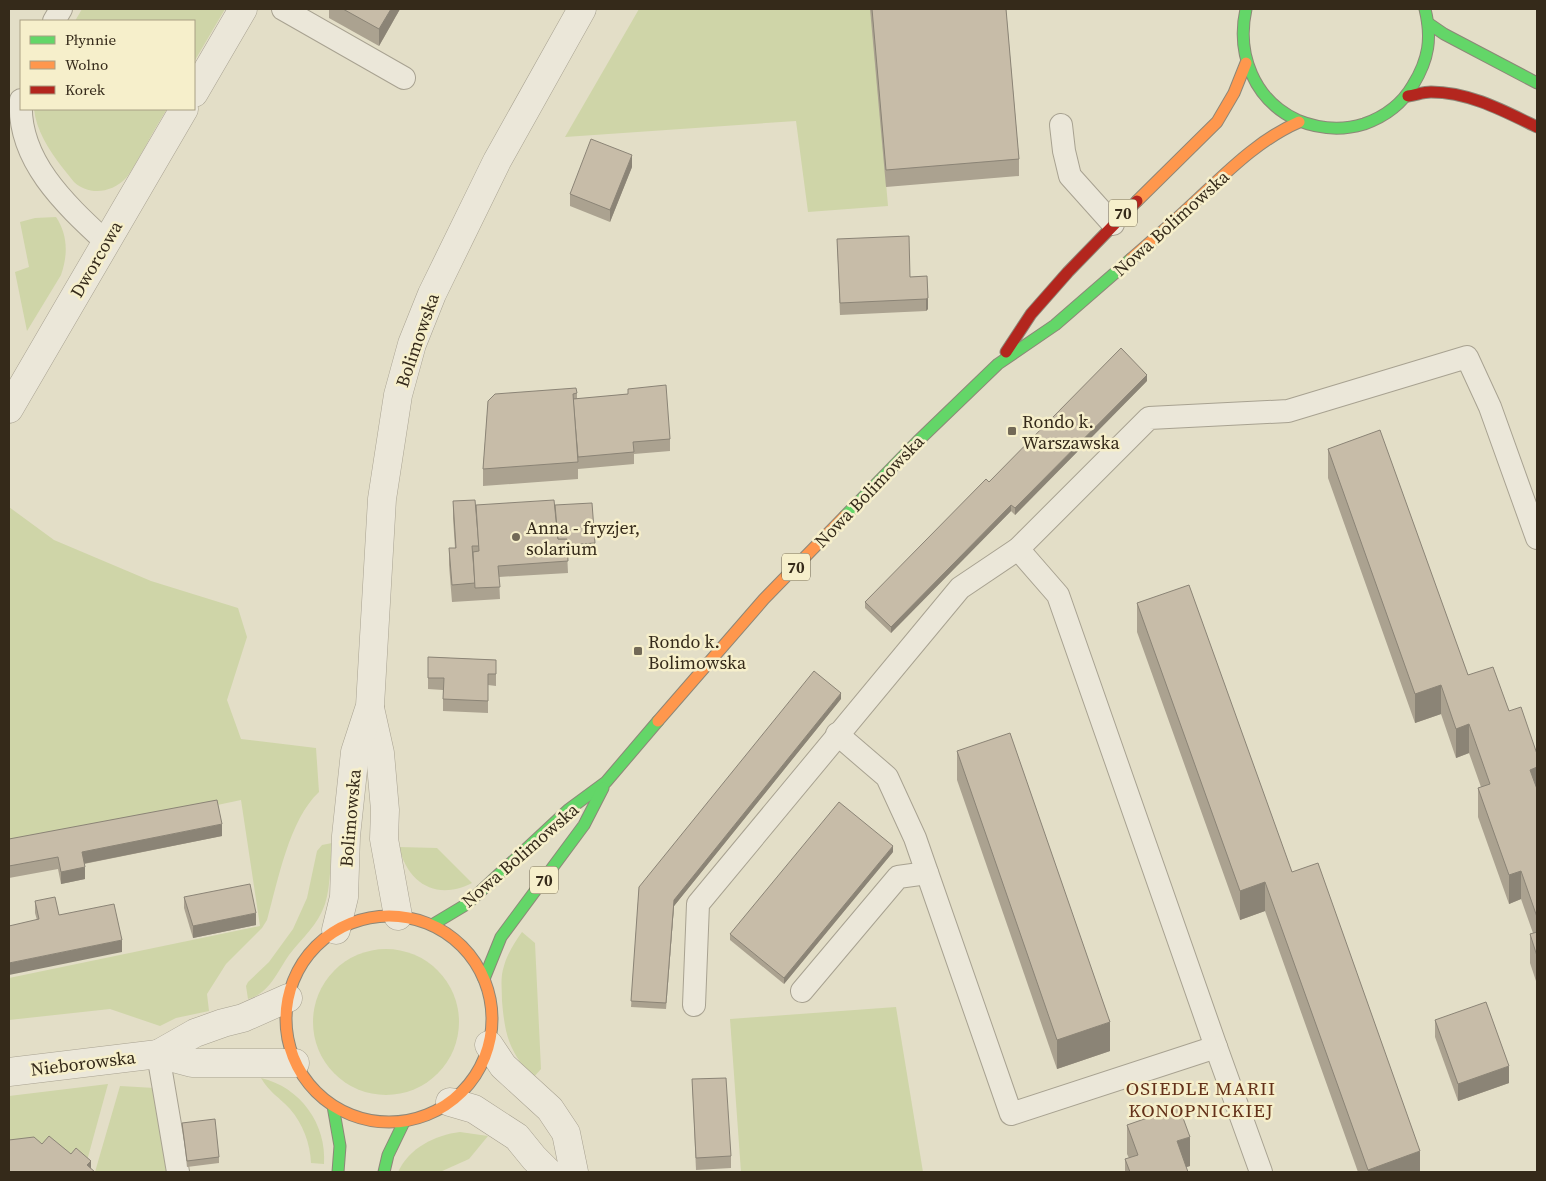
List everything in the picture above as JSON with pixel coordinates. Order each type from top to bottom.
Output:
[{"type":"main road","points":[[1246,9],[1242,41],[1246,63],[1258,88],[1276,108],[1298,122],[1322,128],[1346,129],[1369,124],[1390,112],[1408,96],[1421,74],[1429,49],[1428,23],[1425,9]]},
{"type":"main road","points":[[1428,23],[1444,34],[1537,83]]},
{"type":"main road","name":"Nowa Bolimowska","points":[[998,364],[1031,314],[1113,224],[1217,122],[1234,93],[1246,63]]},
{"type":"main road","points":[[1408,96],[1430,92],[1455,94],[1492,106],[1537,128]]},
{"type":"main road","name":"Nowa Bolimowska","points":[[432,925],[467,904],[568,810],[606,782],[764,600],[917,442],[998,364],[1055,325],[1164,231],[1240,159],[1283,129],[1298,122]]},
{"type":"main road","name":"Nowa Bolimowska","points":[[484,978],[501,937],[584,825],[606,782]]},
{"type":"main road","points":[[377,916],[398,916],[432,925],[453,938],[471,957],[484,978],[492,1012],[489,1045],[480,1067],[467,1086],[450,1102],[428,1114],[404,1122],[379,1122],[356,1117],[333,1106],[318,1094],[305,1080],[295,1063],[286,1031],[288,998],[297,971],[314,948],[336,930],[356,921],[377,916]]},
{"type":"main road","points":[[333,1106],[340,1146],[338,1172]]},
{"type":"main road","points":[[384,1172],[388,1155],[404,1122]]},
{"type":"street","points":[[195,91],[243,9]]},
{"type":"street","name":"Bolimowska","points":[[336,930],[344,897],[346,836],[356,752],[370,706],[382,499],[398,395],[412,344],[432,294],[497,161],[582,9]]},
{"type":"street","name":"Dworcowa","points":[[9,409],[183,110]]},
{"type":"street","name":"Bolimowska","points":[[370,706],[380,753],[385,810],[384,838],[398,916]]},
{"type":"street","name":"Nieborowska","points":[[158,1054],[195,1033],[244,1018],[288,998]]},
{"type":"street","points":[[489,1045],[503,1066],[550,1109],[566,1133],[574,1172]]},
{"type":"street","name":"Nieborowska","points":[[9,1072],[158,1054],[192,1063],[295,1063]]},
{"type":"street","points":[[450,1102],[474,1108],[517,1137],[548,1172]]},
{"type":"lane","points":[[55,20],[61,9]]},
{"type":"lane","points":[[283,9],[404,78]]},
{"type":"lane","points":[[21,110],[23,132],[37,166],[65,201],[106,242]]},
{"type":"lane","points":[[1061,125],[1064,151],[1070,176],[1113,224]]},
{"type":"lane","points":[[694,1005],[698,904],[960,588],[1018,549],[1149,418],[1288,411],[1467,356],[1490,406],[1537,538]]},
{"type":"lane","points":[[1018,549],[1058,595],[1261,1172]]},
{"type":"lane","points":[[838,734],[887,777],[915,838],[1011,1114],[1216,1048]]},
{"type":"lane","points":[[802,991],[898,877],[927,872]]},
{"type":"lane","points":[[158,1054],[178,1172]]},
{"type":"green space","points":[[82,9],[225,9],[195,60],[195,20],[76,20]]},
{"type":"green space","points":[[639,9],[871,9],[888,206],[808,212],[796,121],[565,137]]},
{"type":"green space","points":[[34,110],[166,110],[126,178],[114,187],[100,191],[86,189],[74,182],[48,147],[35,117]]},
{"type":"green space","points":[[56,217],[63,231],[66,245],[63,268],[61,275],[27,331],[15,272],[29,267],[20,222],[35,218]]},
{"type":"green space","points":[[9,507],[54,540],[151,581],[238,608],[247,637],[227,700],[241,739],[316,748],[319,792],[300,818],[292,835],[280,870],[267,920],[262,928],[226,964],[207,994],[209,1011],[176,1018],[160,1026],[110,1009],[9,1020],[9,978],[260,926],[241,800],[9,849]]},
{"type":"green space","points":[[332,843],[328,889],[322,912],[267,987],[262,992],[248,999],[246,986],[248,982],[269,962],[293,929],[307,898],[317,851],[322,845]]},
{"type":"green space","points":[[399,847],[437,848],[472,883],[447,890],[426,886],[409,871]]},
{"type":"green space","points":[[522,932],[535,943],[541,1069],[533,1078],[513,1051],[507,1034],[502,1001],[505,962]]},
{"type":"green space","points":[[386,949],[414,954],[438,970],[454,994],[459,1022],[454,1050],[438,1074],[414,1090],[386,1095],[358,1090],[334,1074],[318,1050],[313,1022],[318,994],[334,970],[358,954]]},
{"type":"green space","points":[[896,1007],[923,1172],[741,1172],[730,1019]]},
{"type":"green space","points":[[261,1078],[288,1090],[308,1109],[321,1135],[324,1149],[324,1164],[311,1163],[307,1141],[299,1121]]},
{"type":"green space","points":[[108,1084],[85,1168],[9,1170],[9,1096]]},
{"type":"green space","points":[[120,1086],[155,1088],[169,1172],[95,1172]]},
{"type":"green space","points":[[460,1132],[488,1136],[469,1159],[440,1172],[398,1172],[409,1156],[424,1144],[441,1136]]},
{"type":"building","points":[[343,9],[391,9],[379,29]]},
{"type":"building","points":[[872,9],[1006,9],[1019,159],[886,170]]},
{"type":"building","points":[[591,139],[632,155],[610,210],[570,194]]},
{"type":"building","points":[[909,236],[910,277],[927,276],[928,298],[840,303],[837,239]]},
{"type":"building","points":[[1121,348],[1147,375],[1015,508],[1011,505],[891,627],[865,602],[986,479],[989,482]]},
{"type":"building","points":[[666,385],[670,439],[633,442],[634,452],[578,457],[573,399],[628,394],[628,389]]},
{"type":"building","points":[[576,388],[577,393],[573,394],[578,462],[483,469],[488,401],[495,394]]},
{"type":"building","points":[[1380,430],[1468,675],[1493,667],[1509,711],[1521,707],[1537,754],[1537,767],[1530,770],[1537,789],[1537,917],[1521,871],[1509,875],[1478,788],[1490,784],[1469,724],[1456,729],[1441,685],[1415,694],[1328,449]]},
{"type":"building","points":[[475,500],[479,546],[472,546],[475,583],[452,585],[449,548],[456,548],[453,501]]},
{"type":"building","points":[[554,500],[558,539],[567,539],[568,561],[498,566],[500,587],[475,588],[473,552],[479,551],[476,505]]},
{"type":"building","points":[[592,503],[595,543],[567,545],[567,539],[558,539],[555,505]]},
{"type":"building","points":[[1189,585],[1292,872],[1318,863],[1420,1151],[1368,1170],[1265,882],[1240,891],[1137,603]]},
{"type":"building","points":[[428,657],[496,660],[496,674],[488,674],[488,701],[443,699],[444,678],[428,678]]},
{"type":"building","points":[[814,671],[841,693],[674,900],[666,1003],[631,1001],[639,887]]},
{"type":"building","points":[[1010,733],[1110,1022],[1057,1040],[957,751]]},
{"type":"building","points":[[217,800],[222,824],[82,852],[85,867],[61,872],[58,857],[9,866],[9,839]]},
{"type":"building","points":[[839,802],[893,846],[784,978],[730,934]]},
{"type":"building","points":[[250,884],[256,913],[193,926],[184,897]]},
{"type":"building","points":[[55,897],[59,915],[114,904],[122,940],[9,963],[9,926],[39,919],[35,901]]},
{"type":"building","points":[[1537,932],[1537,956],[1530,934]]},
{"type":"building","points":[[1486,1002],[1509,1066],[1458,1084],[1435,1020]]},
{"type":"building","points":[[726,1078],[731,1156],[696,1158],[692,1079]]},
{"type":"building","points":[[1179,1107],[1190,1137],[1177,1141],[1188,1172],[1130,1172],[1125,1159],[1138,1155],[1127,1125]]},
{"type":"building","points":[[215,1119],[219,1157],[187,1161],[182,1123]]},
{"type":"building","points":[[49,1136],[71,1154],[76,1148],[91,1161],[87,1165],[95,1172],[9,1172],[9,1140],[34,1137],[42,1144]]},
{"type":"traffic: fast","points":[[1246,9],[1244,26],[1246,59],[1259,88],[1269,101],[1297,120],[1330,128],[1347,128],[1379,118],[1398,104],[1409,92],[1423,66],[1428,48],[1425,9]]},
{"type":"traffic: fast","points":[[1428,23],[1444,34],[1537,83]]},
{"type":"traffic: fast","points":[[845,516],[917,442],[998,364],[1055,325],[1131,259]]},
{"type":"traffic: fast","points":[[432,925],[467,904],[568,810],[606,782],[658,721]]},
{"type":"traffic: fast","points":[[484,979],[501,937],[584,825],[603,788]]},
{"type":"traffic: fast","points":[[333,1106],[340,1146],[338,1172]]},
{"type":"traffic: fast","points":[[384,1172],[388,1155],[404,1122]]},
{"type":"traffic: slow","points":[[1137,201],[1217,122],[1234,93],[1246,63]]},
{"type":"traffic: slow","points":[[1131,259],[1222,176],[1258,146],[1299,122]]},
{"type":"traffic: slow","points":[[658,721],[764,599],[845,516]]},
{"type":"traffic: slow","points":[[389,916],[409,918],[428,924],[437,928],[462,946],[480,971],[484,980],[490,999],[492,1019],[490,1039],[484,1058],[480,1067],[462,1092],[437,1110],[428,1114],[409,1120],[389,1122],[369,1120],[350,1114],[341,1110],[316,1092],[298,1067],[294,1058],[288,1039],[286,1019],[288,999],[294,980],[298,971],[316,946],[341,928],[350,924],[369,918],[389,916]]},
{"type":"traffic: jam","points":[[1408,96],[1425,92],[1459,95],[1486,104],[1537,127]]},
{"type":"traffic: jam","points":[[1006,352],[1031,314],[1068,272],[1137,201]]},
{"type":"place","name":"Rondo k. Warszawska","points":[[1012,431]]},
{"type":"place","name":"Anna - fryzjer, solarium","points":[[516,537]]},
{"type":"place","name":"Rondo k. Bolimowska","points":[[638,651]]},
{"type":"district","name":"OSIEDLE MARII KONOPNICKIEJ","points":[[1201,1099]]}]
